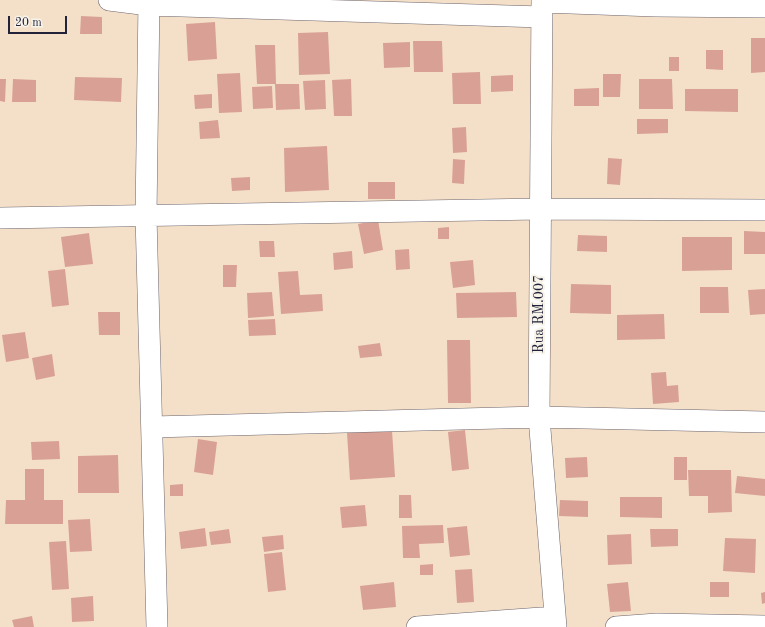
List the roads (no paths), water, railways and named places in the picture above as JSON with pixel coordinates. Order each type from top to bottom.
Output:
[{"type":"street","points":[[109,0],[149,2],[765,7]]},
{"type":"street","points":[[149,2],[146,216],[157,627]]},
{"type":"street","name":"Rua RM.007","points":[[542,6],[538,417],[556,622]]},
{"type":"street","points":[[0,218],[540,209],[765,210]]},
{"type":"street","points":[[152,427],[538,417],[765,422]]},
{"type":"street","points":[[418,627],[556,622]]},
{"type":"street","points":[[616,627],[657,624],[765,626]]}]
